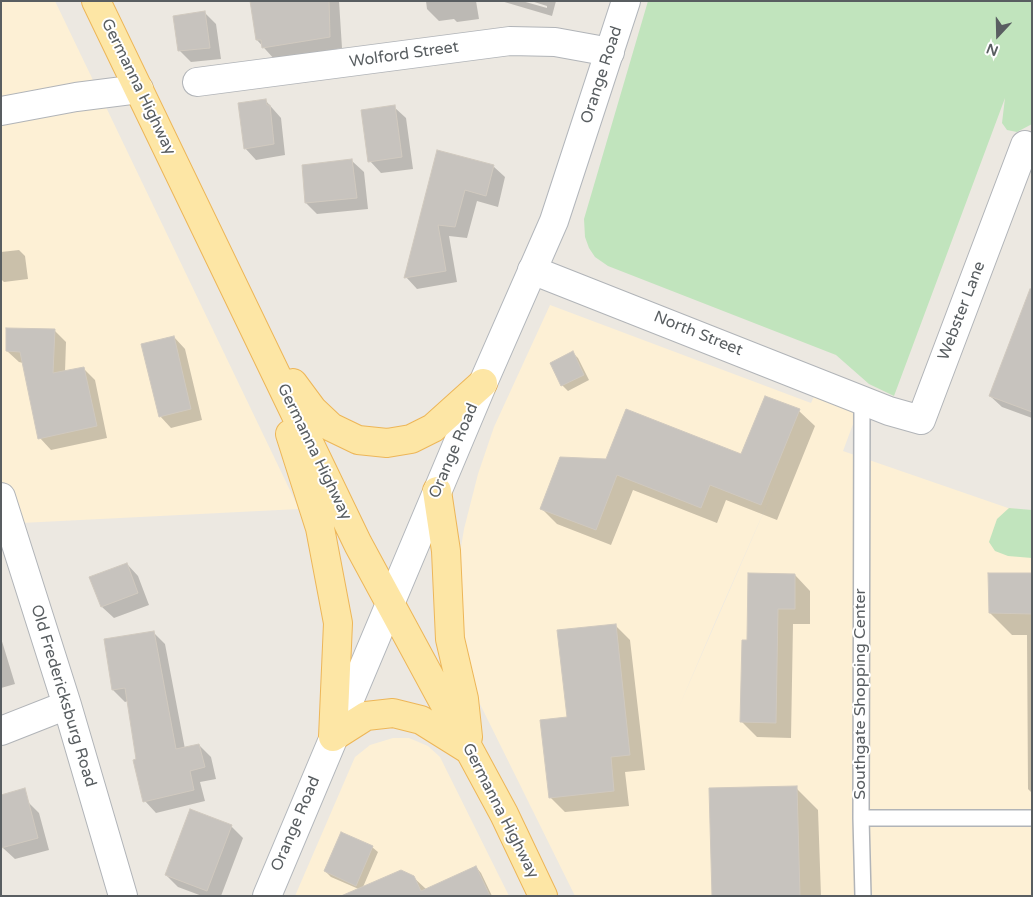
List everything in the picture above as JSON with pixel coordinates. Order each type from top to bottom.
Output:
[{"type":"main road","name":"Germanna Highway","points":[[96,1],[358,544],[504,814],[543,896]]},
{"type":"main road","points":[[261,342],[313,410],[331,427],[358,440],[387,443],[411,439],[433,428],[483,383]]},
{"type":"main road","points":[[261,342],[320,528],[330,574],[338,623],[333,736]]},
{"type":"main road","points":[[437,491],[446,551],[450,639],[464,698],[470,751]]},
{"type":"main road","points":[[333,736],[366,716],[393,713],[421,720],[470,751]]},
{"type":"street","name":"Orange Road","points":[[266,896],[483,383],[554,221],[626,1]]},
{"type":"street","name":"Wolford Street","points":[[197,82],[510,41],[555,42],[610,52]]},
{"type":"street","points":[[1,111],[76,96],[139,89]]},
{"type":"street","name":"Webster Lane","points":[[862,400],[921,420],[1025,145]]},
{"type":"street","name":"North Street","points":[[532,270],[862,400]]},
{"type":"street","name":"Old Fredericksburg Road","points":[[1,497],[67,705],[123,896]]},
{"type":"street","points":[[1,731],[67,705]]},
{"type":"lane","name":"Southgate Shopping Center","points":[[862,400],[861,818],[1032,818]]},
{"type":"lane","points":[[861,818],[864,896]]},
{"type":"shaded area","points":[[1,1],[55,1],[299,509],[1,524]]},
{"type":"shaded area","points":[[550,305],[811,403],[820,383],[862,400],[843,451],[1008,508],[1032,511],[1032,896],[575,896],[476,696],[462,638],[458,565],[464,529],[478,474],[494,427]],"holes":[[[779,477],[678,709],[716,620]]]},
{"type":"shaded area","points":[[393,738],[409,738],[428,746],[440,757],[509,896],[295,896],[355,757],[370,745]]},
{"type":"green space","points":[[648,1],[1032,1],[1032,124],[1017,132],[1007,130],[1002,123],[1005,98],[894,396],[869,384],[836,355],[608,266],[595,257],[589,248],[585,237],[584,219]]},
{"type":"green space","points":[[1009,508],[1032,510],[1032,558],[1008,556],[995,551],[989,542],[997,519]]},
{"type":"building","points":[[250,1],[329,1],[330,37],[262,48],[261,40],[256,40]]},
{"type":"building","points":[[205,11],[210,48],[178,51],[173,16]]},
{"type":"building","points":[[266,99],[267,105],[270,105],[274,144],[244,149],[238,103]]},
{"type":"building","points":[[395,105],[402,157],[368,162],[361,110]]},
{"type":"building","points":[[437,150],[494,165],[486,196],[465,190],[455,227],[438,225],[446,271],[404,278]]},
{"type":"building","points":[[352,159],[357,198],[305,203],[302,165]]},
{"type":"building","points":[[1030,289],[1032,289],[1032,412],[989,396]]},
{"type":"building","points":[[6,328],[55,329],[53,373],[84,367],[97,426],[38,439],[20,352],[6,351]]},
{"type":"building","points":[[174,336],[191,409],[159,417],[141,344]]},
{"type":"building","points":[[573,351],[584,375],[561,386],[550,363]]},
{"type":"building","points":[[765,396],[800,409],[761,505],[710,485],[701,508],[617,475],[596,530],[540,509],[560,457],[606,459],[626,409],[741,454]]},
{"type":"building","points":[[127,563],[138,593],[101,607],[89,577]]},
{"type":"building","points":[[748,573],[795,574],[795,609],[778,609],[776,723],[740,722],[742,640],[747,640]]},
{"type":"building","points":[[988,573],[1032,573],[1032,614],[989,613]]},
{"type":"building","points":[[616,624],[630,755],[611,757],[614,791],[549,798],[540,720],[567,717],[557,630]]},
{"type":"building","points":[[154,631],[176,749],[199,744],[205,767],[190,771],[194,790],[143,802],[133,760],[136,759],[125,688],[112,690],[104,639]]},
{"type":"building","points":[[797,786],[800,896],[712,896],[709,788]]},
{"type":"building","points":[[25,788],[38,838],[1,848],[1,795]]},
{"type":"building","points":[[190,809],[232,825],[207,891],[165,875]]},
{"type":"building","points":[[341,832],[373,846],[356,886],[324,871]]},
{"type":"building","points":[[476,866],[490,896],[341,896],[401,870],[414,876],[421,891]]}]
